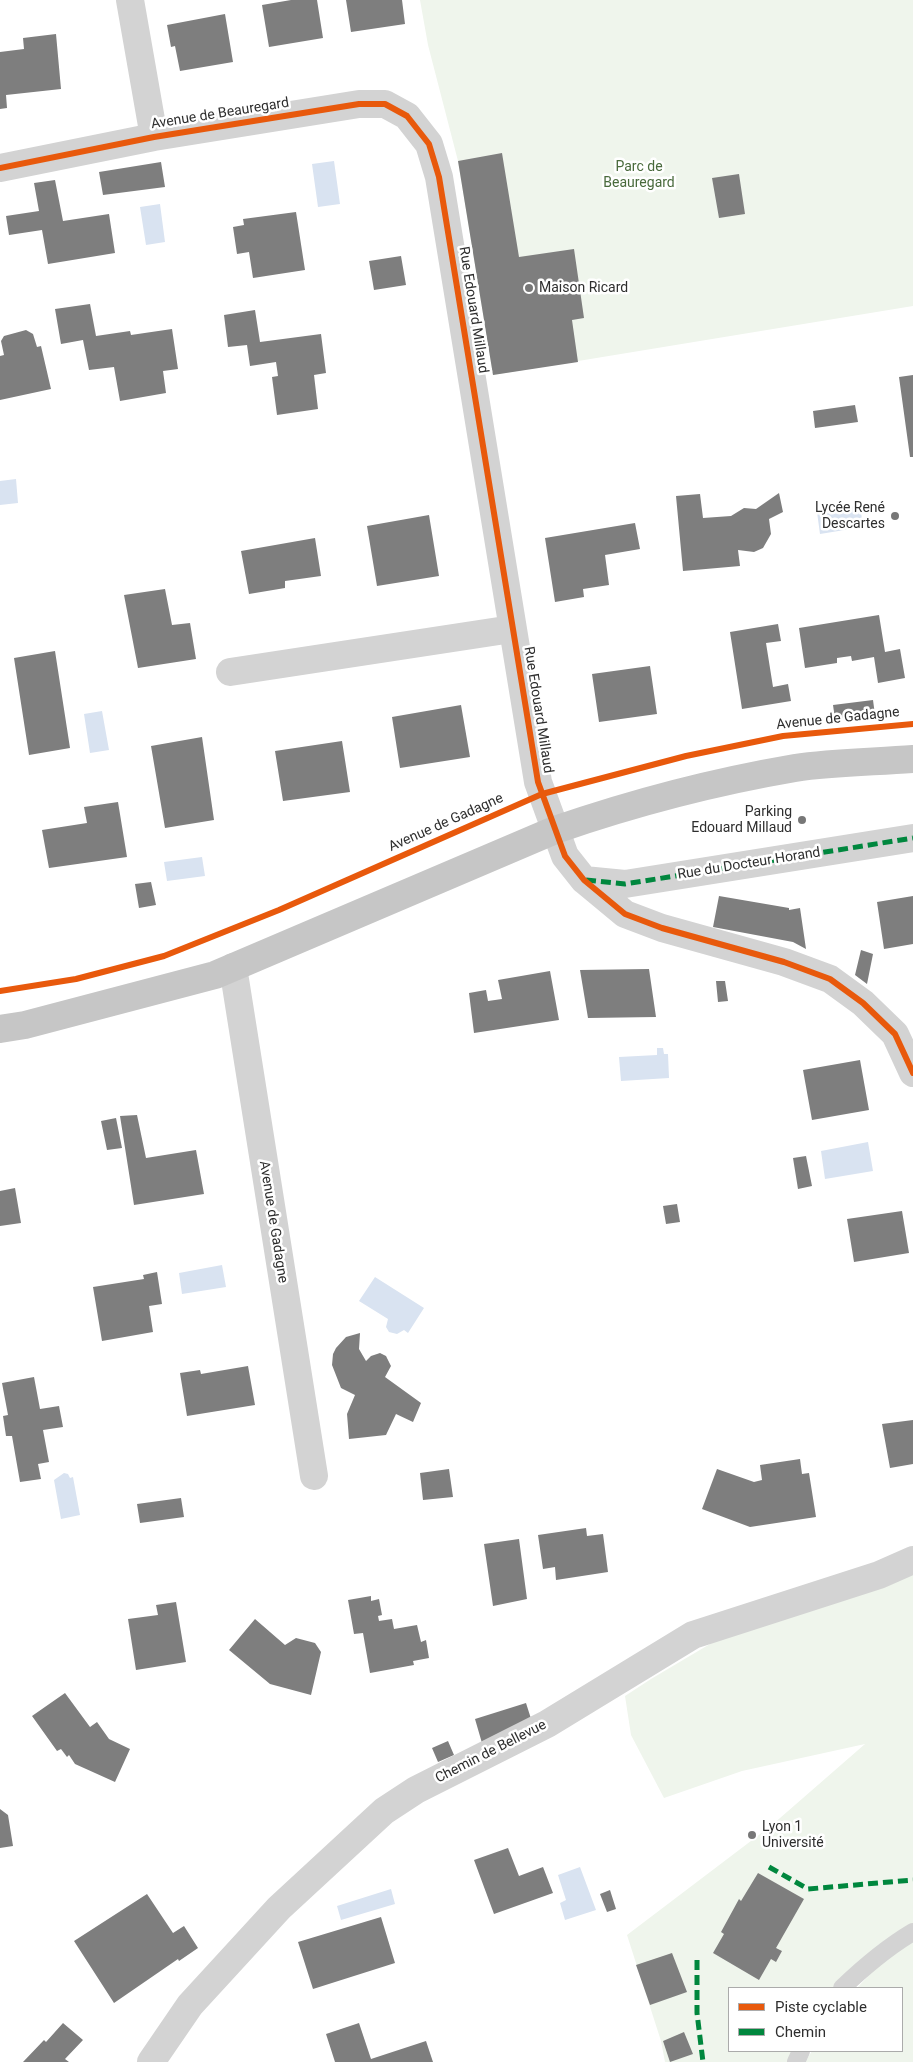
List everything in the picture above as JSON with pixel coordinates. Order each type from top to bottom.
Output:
[{"type":"main road","points":[[0,1028],[26,1025],[215,975],[554,830],[605,813],[684,791],[797,768],[913,759]]},
{"type":"street","points":[[130,0],[154,137]]},
{"type":"street","name":"Avenue de Beauregard","points":[[0,168],[154,137],[359,104],[385,104],[407,116],[429,144]]},
{"type":"street","name":"Rue Edouard Millaud","points":[[429,144],[440,176],[538,782],[565,856],[584,880],[625,914],[662,928],[784,962],[830,979],[863,1003],[895,1034],[913,1073]]},
{"type":"street","points":[[230,672],[512,629]]},
{"type":"street","name":"Rue du Docteur Horand","points":[[584,880],[625,884],[913,838]]},
{"type":"street","name":"Avenue de Gadagne","points":[[233,967],[314,1476]]},
{"type":"street","name":"Chemin de Bellevue","points":[[151,2062],[190,2005],[279,1908],[384,1811],[416,1790],[547,1724],[693,1635],[879,1576],[913,1560]]},
{"type":"lane","points":[[843,1987],[888,1947],[913,1932]]},
{"type":"green space","name":"Parc de Beauregard","points":[[420,0],[913,0],[913,306],[493,375],[458,161],[428,45]]},
{"type":"green space","name":"Lyon 1 Université","points":[[913,1570],[913,1936],[853,1987],[728,1987],[728,2052],[805,2052],[800,2062],[665,2062],[661,2041],[627,1935],[772,1825],[865,1744],[742,1771],[664,1798],[631,1735],[625,1696],[715,1641]]},
{"type":"green space","points":[[913,1939],[913,2062],[805,2062],[811,2052],[903,2052],[903,1987],[858,1987],[893,1950]]},
{"type":"shaded area","points":[[334,161],[340,204],[318,207],[312,164]]},
{"type":"shaded area","points":[[160,204],[165,242],[146,245],[140,207]]},
{"type":"shaded area","points":[[16,479],[18,503],[0,505],[0,481]]},
{"type":"shaded area","points":[[860,505],[863,527],[820,534],[817,512]]},
{"type":"shaded area","points":[[102,711],[109,750],[90,753],[84,714]]},
{"type":"shaded area","points":[[202,857],[205,876],[167,881],[164,862]]},
{"type":"shaded area","points":[[657,1048],[663,1048],[664,1054],[668,1054],[669,1078],[621,1081],[619,1057],[657,1055]]},
{"type":"shaded area","points":[[868,1142],[873,1171],[825,1179],[821,1151]]},
{"type":"shaded area","points":[[222,1265],[226,1287],[182,1294],[179,1273]]},
{"type":"shaded area","points":[[375,1277],[424,1308],[408,1333],[404,1330],[397,1334],[389,1332],[386,1327],[388,1319],[359,1301]]},
{"type":"shaded area","points":[[64,1473],[68,1474],[70,1478],[73,1477],[80,1515],[61,1519],[54,1480]]},
{"type":"shaded area","points":[[580,1867],[596,1910],[565,1920],[560,1903],[566,1900],[558,1875]]},
{"type":"shaded area","points":[[391,1889],[395,1904],[341,1920],[337,1906]]},
{"type":"building","points":[[291,0],[317,0],[323,38],[269,47],[262,5]]},
{"type":"building","points":[[346,0],[402,0],[405,24],[351,32]]},
{"type":"building","points":[[225,14],[233,62],[180,71],[175,46],[171,47],[167,25]]},
{"type":"building","points":[[56,34],[61,89],[6,95],[7,108],[0,109],[0,52],[24,49],[23,38]]},
{"type":"building","name":"Maison Ricard","points":[[502,153],[519,257],[574,249],[584,318],[572,320],[578,362],[493,375],[458,161]]},
{"type":"building","points":[[161,162],[165,187],[103,195],[99,172]]},
{"type":"building","points":[[739,174],[745,214],[719,218],[712,178]]},
{"type":"building","points":[[55,180],[63,221],[109,214],[115,253],[48,264],[42,230],[9,235],[6,216],[39,211],[34,183]]},
{"type":"building","points":[[296,212],[305,270],[253,278],[249,252],[237,254],[233,227],[244,225],[243,219]]},
{"type":"building","points":[[401,256],[406,285],[374,290],[369,261]]},
{"type":"building","points":[[90,304],[96,336],[130,331],[131,335],[172,329],[178,369],[163,371],[166,393],[120,401],[114,367],[89,370],[83,340],[61,344],[55,309]]},
{"type":"building","points":[[255,310],[260,342],[321,334],[326,373],[314,375],[318,409],[277,415],[272,377],[278,376],[276,362],[250,366],[247,345],[228,347],[224,315]]},
{"type":"building","points":[[26,330],[33,334],[37,347],[41,346],[51,389],[0,400],[0,356],[4,355],[1,341],[4,336]]},
{"type":"building","points":[[913,375],[913,457],[910,457],[899,377]]},
{"type":"building","points":[[855,405],[858,422],[815,428],[813,411]]},
{"type":"building","points":[[779,493],[783,512],[769,519],[771,534],[763,548],[754,552],[738,550],[740,566],[683,571],[676,496],[700,494],[703,518],[731,516],[744,508],[756,509]]},
{"type":"building","points":[[429,515],[439,576],[377,586],[367,526]]},
{"type":"building","points":[[635,523],[640,549],[605,555],[609,585],[583,589],[584,597],[555,602],[545,538]]},
{"type":"building","points":[[315,538],[321,576],[285,581],[285,588],[249,594],[241,551]]},
{"type":"building","points":[[165,589],[172,625],[190,623],[196,659],[138,668],[124,595]]},
{"type":"building","points":[[879,615],[885,652],[900,649],[905,678],[878,683],[874,657],[852,661],[851,656],[837,658],[837,663],[805,668],[799,628]]},
{"type":"building","points":[[778,624],[781,641],[766,643],[773,687],[788,684],[791,701],[742,709],[730,632]]},
{"type":"building","points":[[55,651],[70,748],[29,755],[14,658]]},
{"type":"building","points":[[650,666],[657,714],[599,722],[592,674]]},
{"type":"building","points":[[873,700],[875,715],[835,719],[833,705]]},
{"type":"building","points":[[461,705],[470,757],[400,768],[392,717]]},
{"type":"building","points":[[202,737],[214,820],[165,828],[151,746]]},
{"type":"building","points":[[342,741],[350,792],[283,801],[275,751]]},
{"type":"building","points":[[118,802],[127,857],[49,868],[42,830],[87,823],[84,807]]},
{"type":"building","points":[[151,882],[156,905],[139,908],[135,884]]},
{"type":"building","points":[[719,896],[789,908],[789,910],[800,908],[806,949],[793,942],[713,927]]},
{"type":"building","points":[[913,896],[913,944],[884,949],[877,902]]},
{"type":"building","points":[[861,950],[873,954],[867,984],[855,975]]},
{"type":"building","points":[[649,969],[656,1017],[588,1018],[580,970]]},
{"type":"building","points":[[550,971],[559,1020],[474,1033],[469,993],[486,990],[488,1001],[502,999],[498,980]]},
{"type":"building","points":[[716,981],[725,981],[728,1001],[718,1002]]},
{"type":"building","points":[[860,1060],[869,1110],[812,1120],[803,1070]]},
{"type":"building","points":[[137,1115],[146,1158],[196,1150],[204,1194],[134,1205],[120,1116]]},
{"type":"building","points":[[116,1118],[122,1148],[107,1150],[101,1121]]},
{"type":"building","points":[[806,1156],[812,1186],[798,1189],[793,1158]]},
{"type":"building","points":[[15,1188],[21,1223],[0,1226],[0,1191]]},
{"type":"building","points":[[677,1204],[680,1222],[666,1224],[663,1206]]},
{"type":"building","points":[[902,1211],[909,1253],[854,1262],[847,1219]]},
{"type":"building","points":[[157,1272],[162,1304],[149,1306],[153,1332],[102,1341],[93,1287],[144,1279],[143,1275]]},
{"type":"building","points":[[360,1333],[359,1349],[366,1361],[371,1356],[380,1353],[386,1356],[391,1366],[385,1377],[421,1403],[413,1422],[396,1414],[386,1435],[349,1439],[347,1414],[355,1395],[341,1388],[332,1365],[333,1354],[346,1337]]},
{"type":"building","points":[[248,1366],[255,1405],[187,1416],[180,1373],[200,1370],[201,1374]]},
{"type":"building","points":[[34,1377],[40,1409],[59,1406],[63,1427],[43,1430],[49,1462],[38,1464],[41,1479],[20,1482],[12,1436],[6,1436],[3,1416],[8,1415],[2,1383]]},
{"type":"building","points":[[913,1420],[913,1464],[890,1468],[882,1424]]},
{"type":"building","points":[[800,1459],[802,1474],[809,1473],[816,1517],[750,1527],[702,1509],[717,1469],[754,1482],[762,1480],[760,1465]]},
{"type":"building","points":[[449,1469],[453,1497],[423,1500],[420,1473]]},
{"type":"building","points":[[181,1498],[184,1517],[140,1523],[137,1504]]},
{"type":"building","points":[[586,1528],[587,1536],[603,1534],[608,1572],[556,1580],[555,1567],[543,1569],[538,1535]]},
{"type":"building","points":[[519,1539],[527,1599],[493,1606],[484,1544]]},
{"type":"building","points":[[371,1596],[371,1601],[379,1599],[382,1615],[378,1616],[379,1621],[392,1619],[394,1629],[417,1625],[421,1642],[426,1640],[429,1658],[413,1661],[414,1665],[370,1673],[363,1633],[354,1634],[348,1600]]},
{"type":"building","points":[[176,1602],[186,1662],[136,1670],[128,1619],[158,1615],[156,1605]]},
{"type":"building","points":[[255,1619],[285,1645],[296,1638],[315,1643],[321,1652],[311,1695],[270,1684],[229,1650]]},
{"type":"building","points":[[65,1693],[90,1727],[97,1722],[109,1739],[130,1749],[115,1782],[75,1764],[69,1755],[67,1757],[61,1749],[57,1751],[32,1716]]},
{"type":"building","points":[[526,1703],[533,1725],[484,1750],[475,1719]]},
{"type":"building","points":[[448,1741],[454,1755],[438,1762],[432,1748]]},
{"type":"building","points":[[0,1809],[8,1815],[13,1846],[0,1848]]},
{"type":"building","points":[[508,1848],[519,1876],[543,1867],[553,1893],[494,1914],[474,1860]]},
{"type":"building","points":[[758,1873],[804,1899],[776,1948],[782,1951],[776,1962],[771,1959],[759,1980],[713,1953],[724,1934],[721,1932],[739,1899],[741,1901]]},
{"type":"building","points":[[610,1890],[616,1909],[607,1912],[600,1894]]},
{"type":"building","points":[[147,1894],[173,1933],[184,1926],[198,1948],[179,1961],[178,1959],[114,2003],[74,1941]]},
{"type":"building","points":[[381,1917],[395,1963],[313,1989],[298,1942]]},
{"type":"building","points":[[672,1953],[687,1992],[650,2005],[636,1965]]},
{"type":"building","points":[[63,2023],[83,2040],[65,2059],[69,2062],[23,2062],[44,2040],[46,2042]]},
{"type":"building","points":[[359,2023],[371,2059],[426,2041],[433,2062],[335,2062],[326,2034]]},
{"type":"building","points":[[684,2032],[693,2054],[670,2062],[663,2041]]},
{"type":"marked path","points":[[586,880],[625,884],[913,838]]},
{"type":"marked path","points":[[769,1867],[808,1889],[913,1880]]},
{"type":"marked path","points":[[697,1960],[697,2013],[703,2062]]},
{"type":"cycle path","points":[[0,168],[154,137],[359,104],[385,104],[407,116],[429,144],[439,177],[538,782],[565,856],[584,880],[625,914],[662,928],[784,962],[830,979],[863,1003],[895,1034],[913,1073]]},
{"type":"cycle path","points":[[0,991],[76,979],[164,956],[279,910],[542,794],[686,756],[783,736],[913,724]]},
{"type":"place","name":"Maison Ricard","points":[[529,288]]},
{"type":"place","name":"Lycée René Descartes","points":[[895,516]]},
{"type":"place","name":"Parking Edouard Millaud","points":[[802,820]]},
{"type":"place","name":"Lyon 1 Université","points":[[752,1835]]}]
